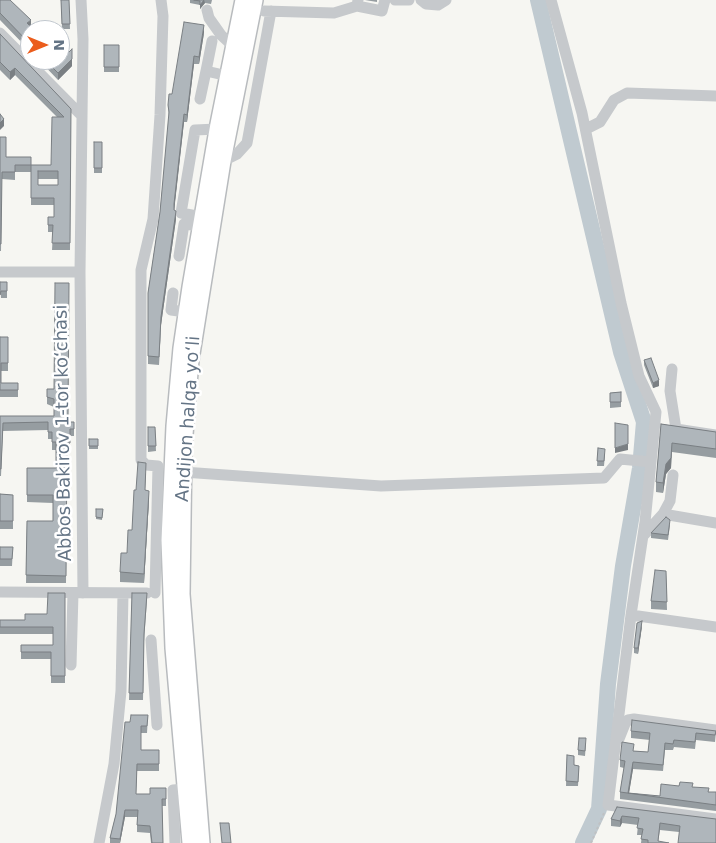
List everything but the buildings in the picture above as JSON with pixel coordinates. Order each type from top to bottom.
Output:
[{"type":"highway","name":"Andijon halqa yo‘li","points":[[202,843],[171,468],[191,360],[250,4]]},
{"type":"highway","name":"Andijon halqa yo‘li","points":[[190,843],[174,658],[169,540],[171,468],[181,348],[201,222],[217,129],[234,47],[250,4]]},
{"type":"street","name":"Abbos Bakirov 1-tor koʻchasi","points":[[71,665],[78,593],[83,39],[81,0]]},
{"type":"street","points":[[160,0],[163,16],[157,153],[152,219],[141,270],[141,460],[146,465],[381,486],[604,478],[620,459],[645,461]]},
{"type":"street","points":[[250,4],[271,11],[334,13],[357,3],[382,11],[385,0]]},
{"type":"street","points":[[395,0],[409,0]]},
{"type":"street","points":[[421,0],[426,4],[438,5],[446,0]]},
{"type":"street","points":[[551,0],[586,129],[623,312],[639,376],[656,412],[645,461],[642,536],[630,615],[608,805],[716,819]]},
{"type":"street","points":[[207,10],[209,18],[221,35],[234,47]]},
{"type":"street","points":[[223,162],[238,154],[247,143],[271,11]]},
{"type":"street","points":[[0,32],[82,116]]},
{"type":"street","points":[[200,99],[212,41]]},
{"type":"street","points":[[206,71],[228,76]]},
{"type":"street","points":[[586,129],[600,122],[614,100],[628,92],[716,96]]},
{"type":"street","points":[[201,222],[181,213],[195,130],[217,129]]},
{"type":"street","points":[[188,175],[209,178]]},
{"type":"street","points":[[179,256],[184,224],[201,222]]},
{"type":"street","points":[[0,272],[80,272]]},
{"type":"street","points":[[173,293],[171,310],[186,312]]},
{"type":"street","points":[[672,369],[670,391],[676,429],[716,436]]},
{"type":"street","points":[[155,593],[171,468]]},
{"type":"street","points":[[642,536],[663,514],[670,501],[673,475]]},
{"type":"street","points":[[663,514],[716,522]]},
{"type":"street","points":[[0,592],[123,594],[171,592]]},
{"type":"street","points":[[99,843],[114,764],[122,691],[123,594]]},
{"type":"street","points":[[630,615],[716,627]]},
{"type":"street","points":[[151,640],[157,725]]},
{"type":"street","points":[[152,660],[174,658]]},
{"type":"street","points":[[156,704],[178,703]]},
{"type":"street","points":[[612,760],[628,720],[634,719],[716,730]]},
{"type":"street","points":[[175,843],[172,790],[185,789]]},
{"type":"path","points":[[591,843],[608,805]]},
{"type":"waterway","points":[[538,0],[621,352],[644,422],[640,468],[623,566],[608,684],[599,809],[583,843]]}]
